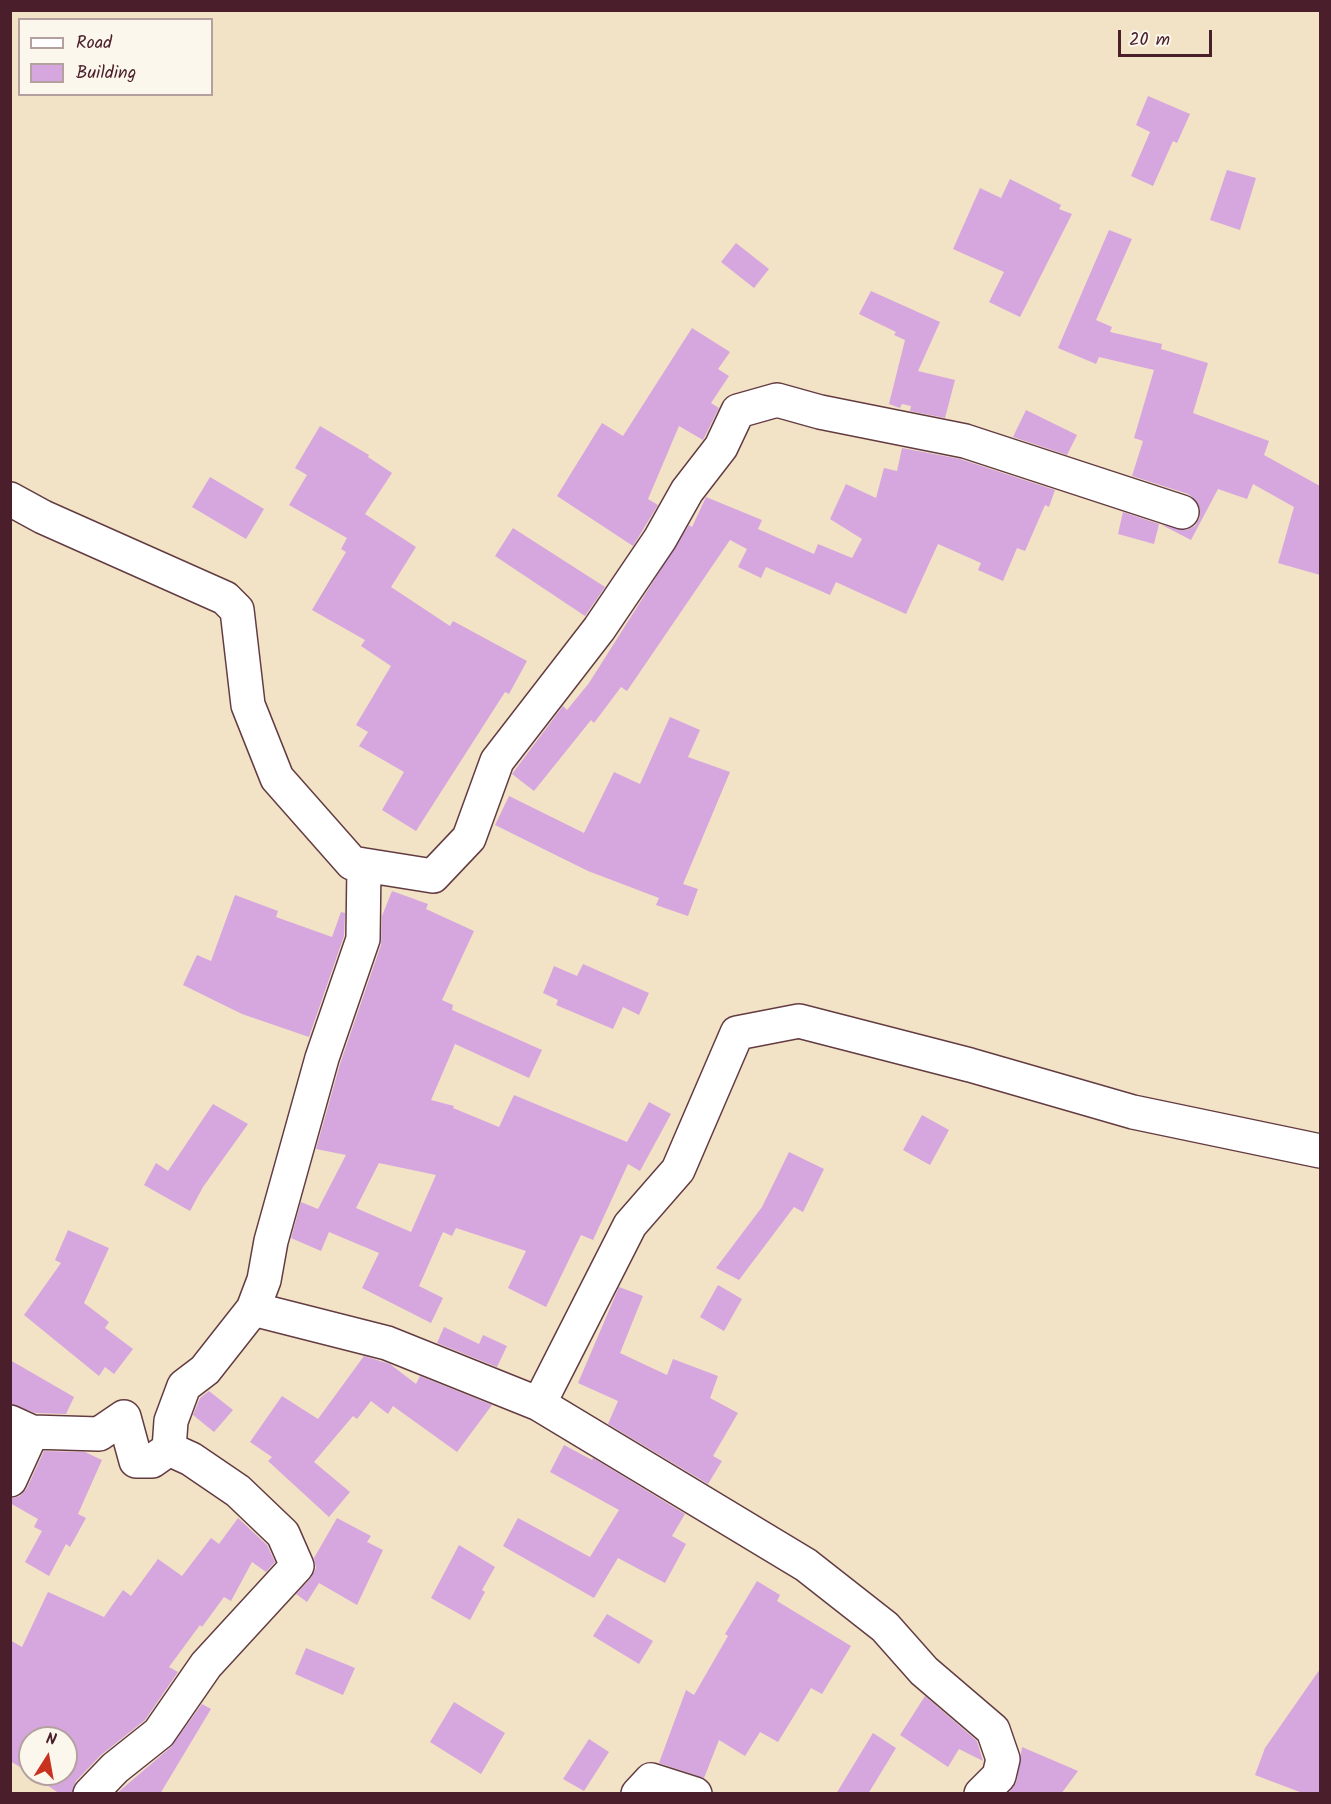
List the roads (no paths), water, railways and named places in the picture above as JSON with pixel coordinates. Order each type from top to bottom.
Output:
[{"type":"street","points":[[10,499],[43,517],[225,598],[237,610],[248,705],[277,778],[352,863],[433,876],[468,838],[497,761],[599,629],[660,539],[687,491],[721,447],[738,411],[777,400],[820,412],[965,441],[1182,512]]},
{"type":"street","points":[[169,1449],[171,1421],[184,1386],[205,1370],[253,1309],[264,1281],[271,1241],[322,1058],[363,939],[364,866]]},
{"type":"street","points":[[539,1404],[630,1225],[678,1170],[738,1033],[799,1021],[970,1065],[1132,1112],[1320,1151]]},
{"type":"street","points":[[253,1309],[387,1343],[539,1404],[806,1565],[885,1627],[924,1671],[993,1730],[1003,1759],[999,1776],[981,1794]]},
{"type":"street","points":[[10,1480],[21,1427],[99,1434],[124,1417],[136,1461],[152,1461],[169,1449]]},
{"type":"street","points":[[90,1794],[115,1768],[159,1733],[206,1665],[297,1566],[283,1534],[238,1491],[191,1459],[169,1449]]},
{"type":"street","points":[[638,1794],[651,1780],[695,1794]]}]
